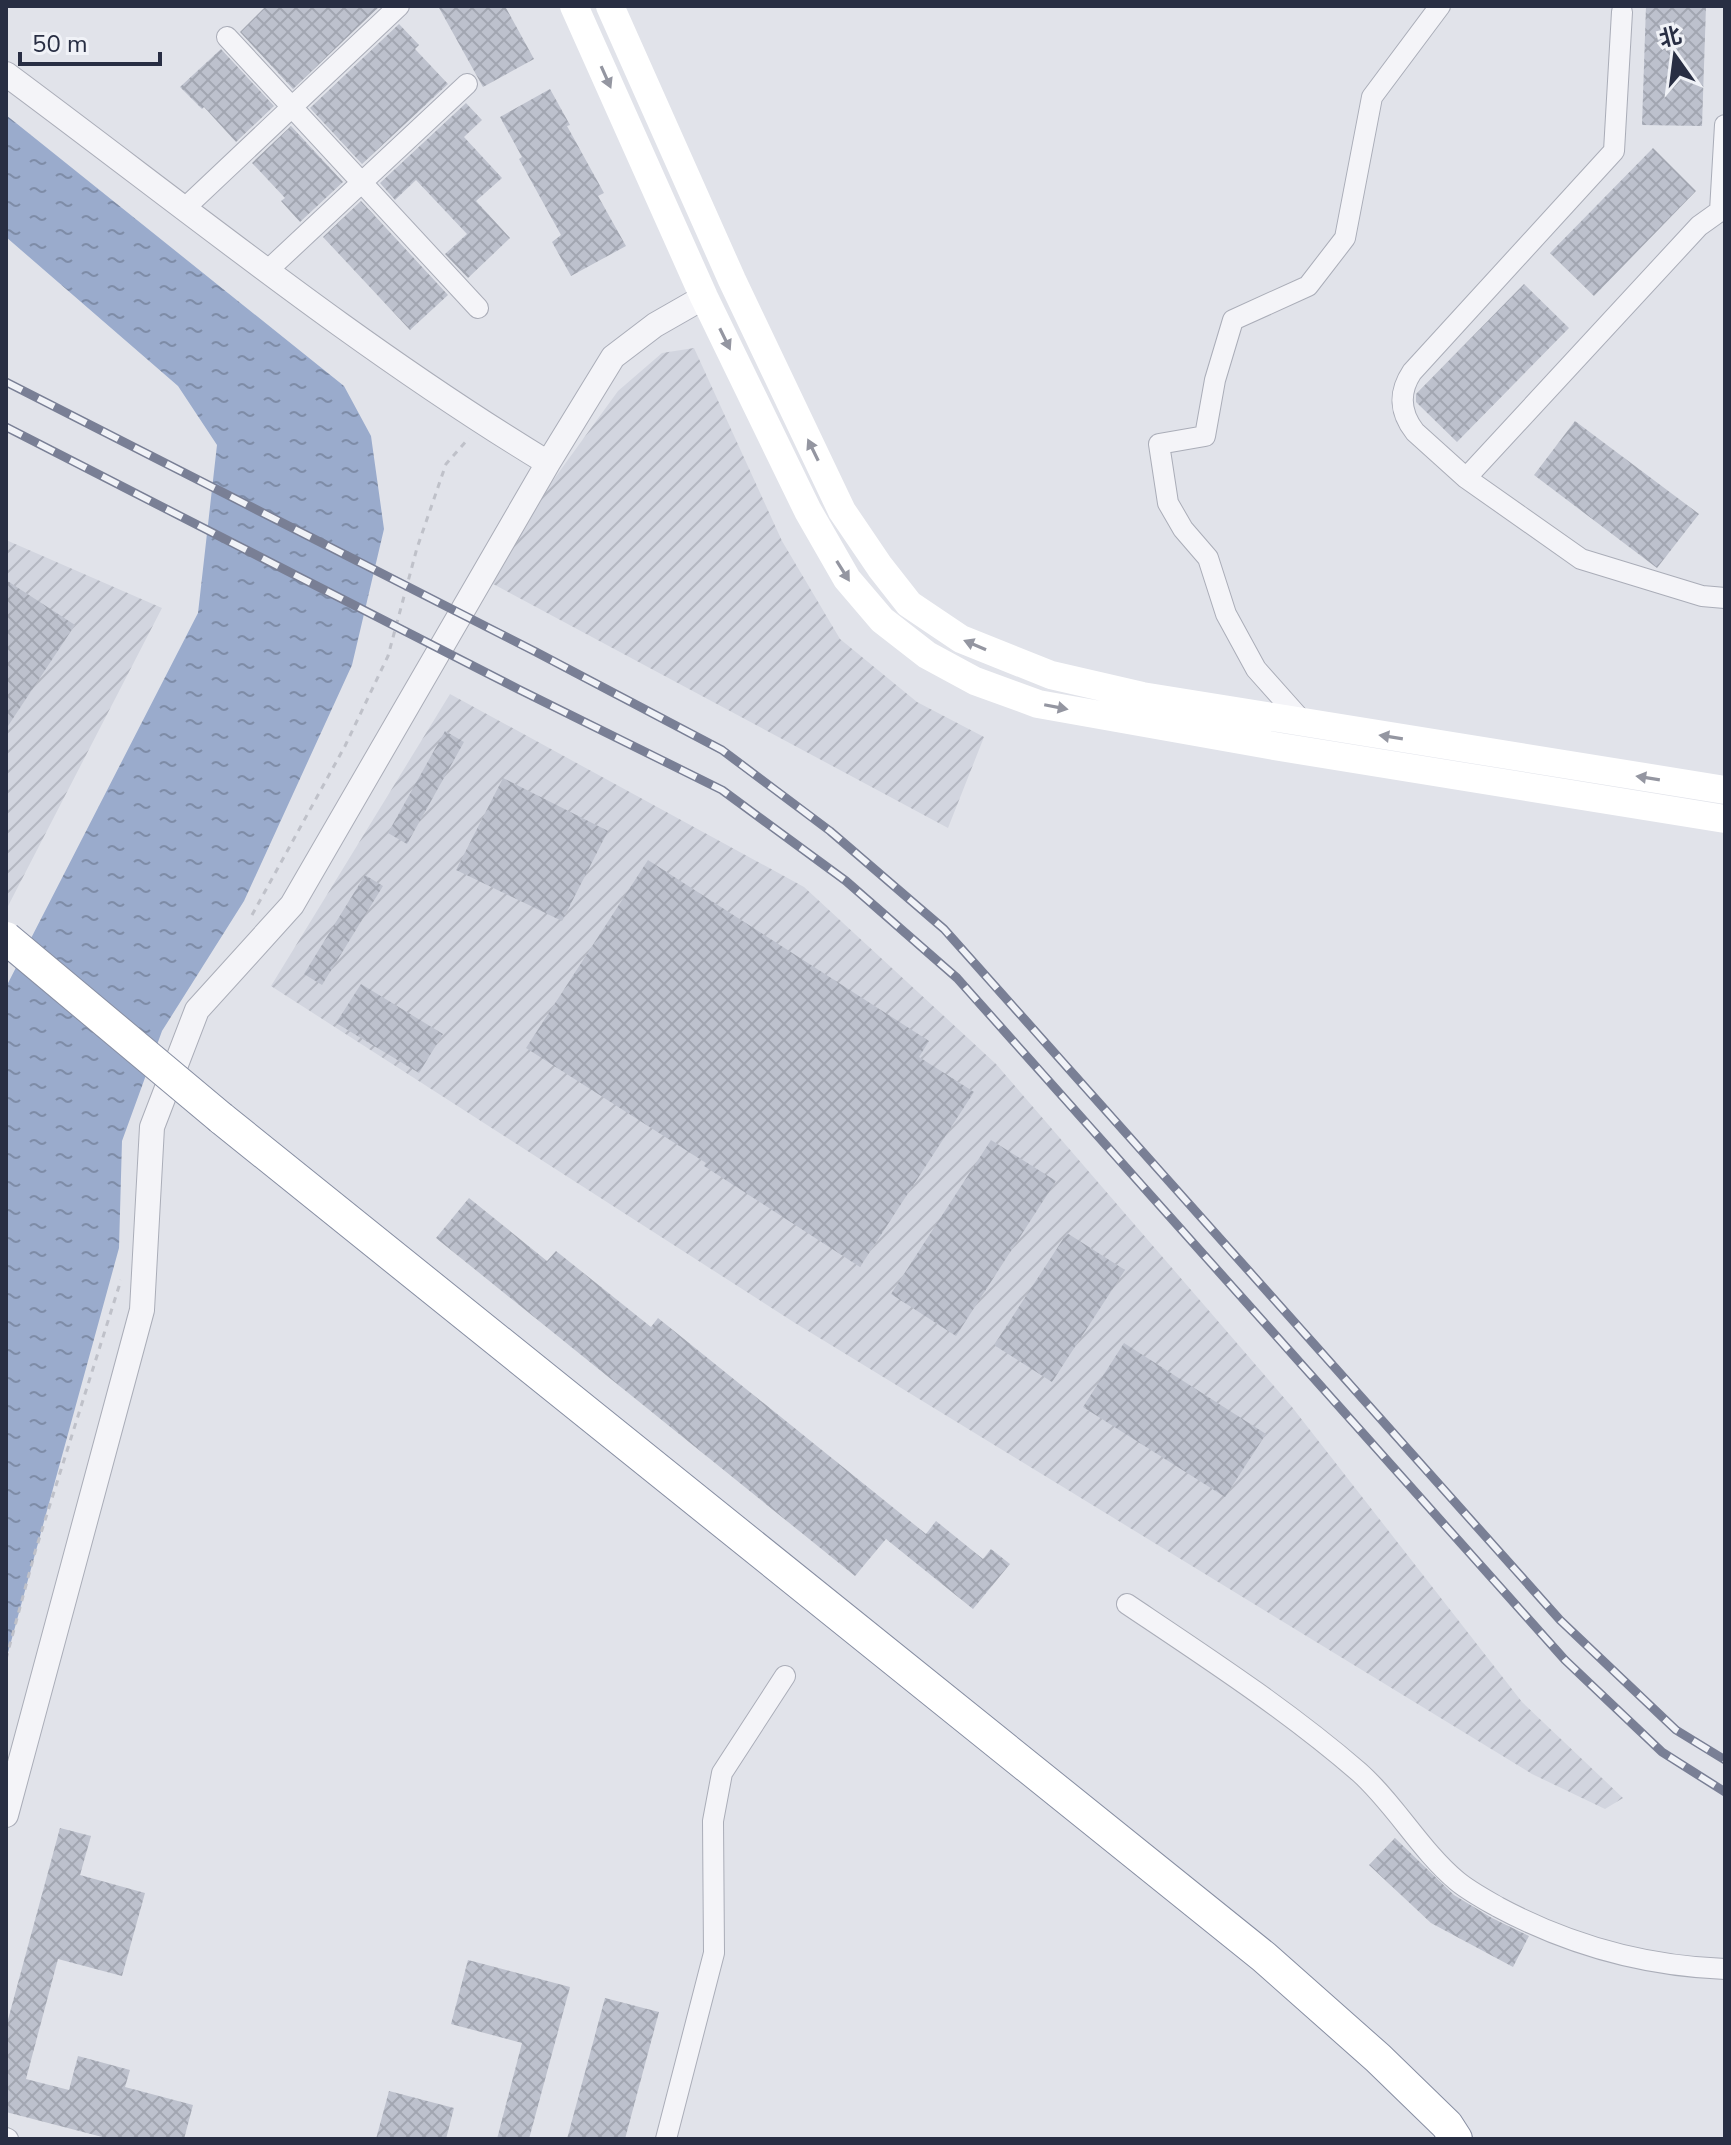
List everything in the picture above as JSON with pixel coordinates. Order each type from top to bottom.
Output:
[{"type":"highway","points":[[6,938],[221,1118],[1264,1957],[1378,2058],[1447,2125],[1456,2139]]},
{"type":"main road","points":[[574,6],[704,297],[808,511],[847,579],[882,620],[927,655],[975,681],[1038,704],[1280,747],[1725,819]]},
{"type":"main road","points":[[610,6],[732,280],[842,511],[909,604],[961,639],[1051,675],[1142,696],[1725,790]]},
{"type":"street","points":[[186,207],[399,6]]},
{"type":"street","points":[[1304,723],[1256,669],[1226,614],[1208,558],[1183,529],[1168,503],[1159,444],[1205,436],[1215,380],[1233,320],[1308,286],[1345,238],[1372,97],[1440,6]]},
{"type":"street","points":[[1622,12],[1614,151],[1412,372],[1404,388],[1402,406],[1409,425],[1466,478],[1581,559],[1702,596],[1725,598]]},
{"type":"street","points":[[227,37],[478,308]]},
{"type":"street","points":[[6,74],[267,271],[481,422],[548,463]]},
{"type":"street","points":[[267,271],[467,84]]},
{"type":"street","points":[[1466,478],[1699,226],[1722,211],[1725,125]]},
{"type":"street","points":[[6,1815],[142,1310],[152,1127],[197,1010],[292,905],[548,463],[613,357],[655,325],[704,297]]},
{"type":"street","points":[[1127,1604],[1272,1702],[1361,1775],[1457,1881],[1485,1899],[1548,1931],[1618,1955],[1679,1966],[1725,1969]]},
{"type":"street","points":[[666,2139],[714,1953],[713,1821],[722,1773],[785,1676]]},
{"type":"path","points":[[247,924],[345,746],[388,656],[417,548],[446,464],[481,422]]},
{"type":"path","points":[[6,1659],[35,1552],[124,1272]]},
{"type":"shaded area","points":[[694,348],[782,541],[840,639],[917,702],[984,737],[948,828],[482,578],[618,391],[662,353]]},
{"type":"shaded area","points":[[6,540],[162,608],[6,910]]},
{"type":"shaded area","points":[[450,694],[804,887],[996,1064],[1292,1407],[1522,1702],[1623,1798],[1605,1809],[1532,1774],[795,1323],[271,986]]},
{"type":"water","points":[[6,115],[344,386],[371,436],[384,529],[352,665],[244,901],[162,1031],[122,1141],[119,1248],[6,1660],[6,987],[198,613],[217,445],[178,386],[6,237]]},
{"type":"building","points":[[266,6],[380,6],[293,89],[240,32]]},
{"type":"building","points":[[438,6],[505,6],[534,59],[483,87]]},
{"type":"building","points":[[1646,6],[1706,6],[1702,126],[1642,125]]},
{"type":"building","points":[[399,24],[419,45],[415,49],[448,84],[362,164],[310,108]]},
{"type":"building","points":[[221,49],[274,106],[236,142],[204,107],[202,109],[180,87]]},
{"type":"building","points":[[550,89],[604,193],[598,196],[626,246],[571,276],[552,242],[561,235],[519,159],[522,157],[500,117]]},
{"type":"building","points":[[466,103],[482,120],[464,137],[502,178],[476,201],[510,238],[468,278],[445,254],[467,234],[416,180],[395,200],[380,183]]},
{"type":"building","points":[[291,126],[343,182],[300,222],[281,201],[285,198],[252,163]]},
{"type":"building","points":[[1653,148],[1696,191],[1594,296],[1550,253]]},
{"type":"building","points":[[361,201],[448,295],[410,330],[323,237]]},
{"type":"building","points":[[1524,284],[1569,328],[1457,442],[1416,402],[1416,394]]},
{"type":"building","points":[[1575,421],[1699,514],[1657,568],[1534,475]]},
{"type":"building","points":[[6,580],[75,625],[6,729]]},
{"type":"building","points":[[445,731],[464,742],[407,844],[388,833]]},
{"type":"building","points":[[503,778],[608,831],[562,921],[456,870]]},
{"type":"building","points":[[648,860],[929,1041],[919,1057],[974,1092],[860,1267],[704,1166],[706,1163],[526,1048]]},
{"type":"building","points":[[365,875],[383,886],[322,985],[304,974]]},
{"type":"building","points":[[361,984],[443,1034],[419,1073],[336,1023]]},
{"type":"building","points":[[991,1140],[1056,1181],[956,1336],[891,1294]]},
{"type":"building","points":[[469,1198],[547,1261],[556,1251],[651,1327],[658,1318],[926,1534],[936,1521],[983,1559],[991,1549],[1010,1564],[973,1609],[886,1539],[855,1576],[436,1238]]},
{"type":"building","points":[[1067,1233],[1125,1270],[1052,1382],[994,1345]]},
{"type":"building","points":[[1124,1343],[1266,1434],[1225,1497],[1083,1407]]},
{"type":"building","points":[[60,1828],[91,1836],[80,1875],[145,1893],[122,1976],[58,1959],[26,2079],[69,2090],[78,2056],[130,2070],[125,2087],[193,2105],[184,2139],[110,2139],[6,2112],[6,2027]]},
{"type":"building","points":[[1395,1838],[1454,1895],[1529,1936],[1513,1967],[1431,1923],[1369,1865]]},
{"type":"building","points":[[468,1960],[570,1987],[529,2139],[497,2139],[522,2043],[451,2024]]},
{"type":"building","points":[[605,1998],[659,2012],[625,2139],[567,2139]]},
{"type":"building","points":[[389,2091],[454,2108],[446,2139],[376,2139]]},
{"type":"railway","points":[[6,382],[722,750],[830,831],[944,929],[1560,1620],[1676,1730],[1725,1760]]},
{"type":"railway","points":[[6,427],[722,790],[846,881],[957,978],[1565,1660],[1662,1752],[1725,1792]]}]
